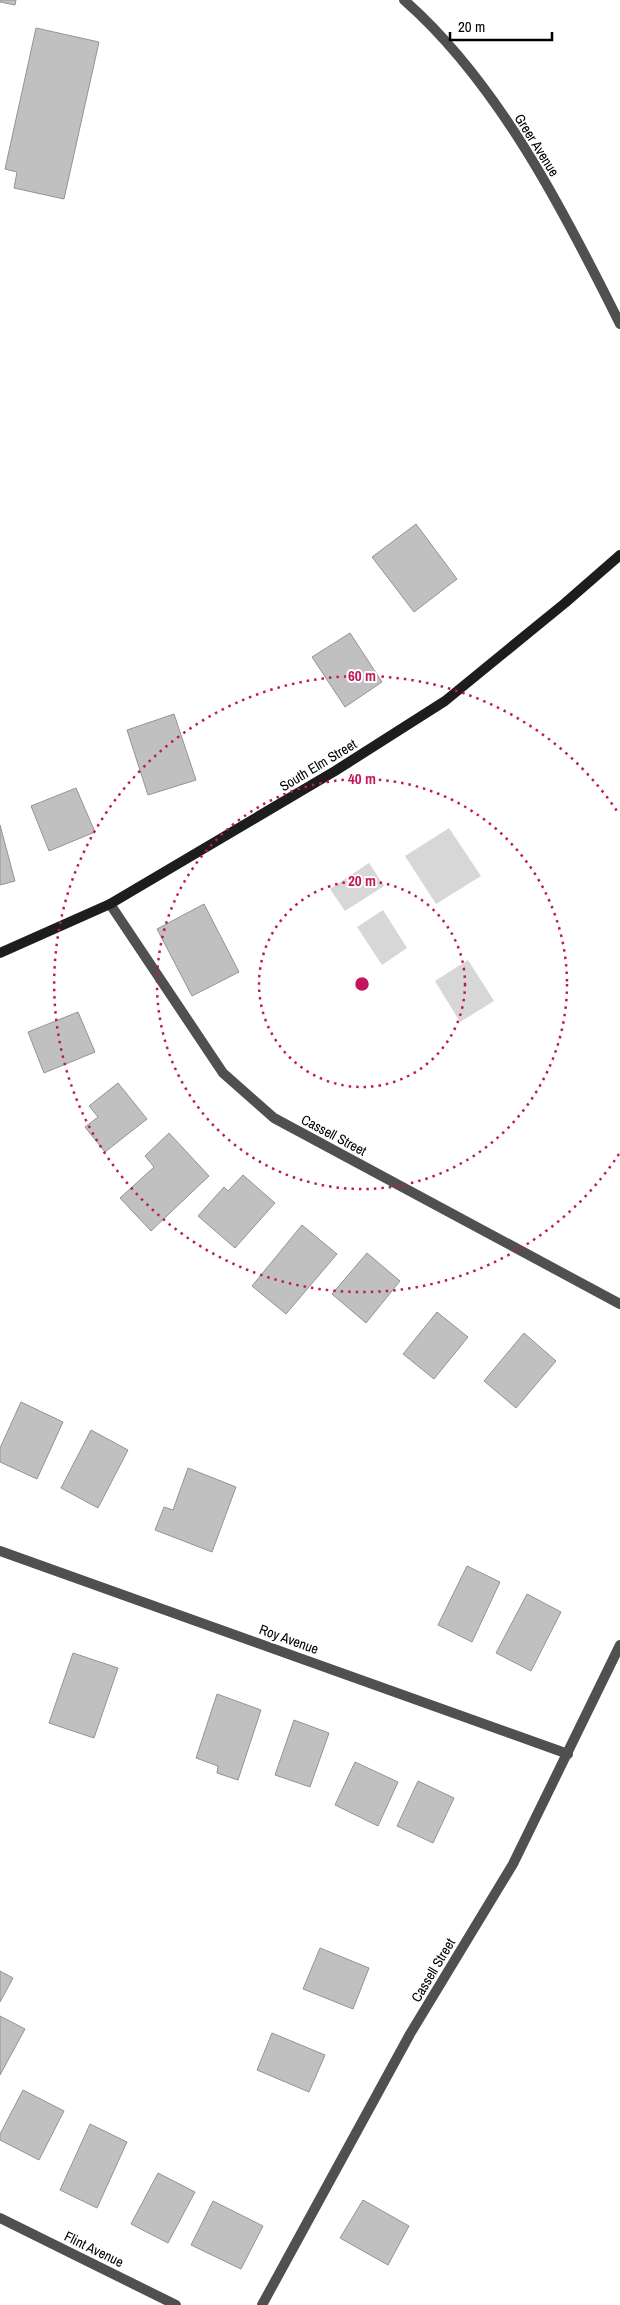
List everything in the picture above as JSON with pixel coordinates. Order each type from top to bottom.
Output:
[{"type":"street","name":"Greer Avenue","points":[[404,0],[424,18],[491,96],[571,226],[620,324]]},
{"type":"street","name":"South Elm Street","points":[[0,953],[110,904],[335,772],[445,701],[566,603],[620,555]]},
{"type":"street","name":"Cassell Street","points":[[110,904],[223,1073],[274,1118],[620,1304]]},
{"type":"street","name":"Roy Avenue","points":[[0,1551],[568,1754]]},
{"type":"street","name":"Cassell Street","points":[[262,2305],[410,2034],[513,1864],[620,1645]]},
{"type":"street","name":"Flint Avenue","points":[[0,2218],[176,2305]]},
{"type":"shaded area","points":[[449,828],[481,876],[436,904],[405,856]]},
{"type":"shaded area","points":[[369,863],[384,886],[345,911],[330,889]]},
{"type":"shaded area","points":[[383,910],[407,948],[382,965],[357,927]]},
{"type":"shaded area","points":[[468,960],[494,1001],[460,1022],[435,981]]},
{"type":"building","points":[[0,0],[16,0],[15,5],[0,2]]},
{"type":"building","points":[[36,28],[99,42],[64,199],[14,188],[17,172],[5,169]]},
{"type":"building","points":[[416,524],[457,579],[414,612],[372,557]]},
{"type":"building","points":[[350,633],[382,682],[345,707],[312,657]]},
{"type":"building","points":[[174,714],[196,780],[148,795],[127,730]]},
{"type":"building","points":[[76,788],[95,832],[49,851],[31,806]]},
{"type":"building","points":[[0,825],[15,881],[0,885]]},
{"type":"building","points":[[204,904],[239,972],[192,996],[157,929]]},
{"type":"building","points":[[78,1012],[95,1052],[44,1073],[28,1032]]},
{"type":"building","points":[[118,1083],[147,1119],[105,1152],[85,1127],[98,1117],[89,1106]]},
{"type":"building","points":[[169,1133],[209,1176],[151,1231],[120,1198],[154,1167],[145,1156]]},
{"type":"building","points":[[243,1175],[275,1203],[235,1248],[198,1216],[224,1187],[228,1191]]},
{"type":"building","points":[[302,1225],[337,1254],[286,1314],[252,1286]]},
{"type":"building","points":[[367,1253],[400,1281],[366,1323],[332,1294]]},
{"type":"building","points":[[437,1312],[468,1337],[434,1379],[403,1354]]},
{"type":"building","points":[[524,1333],[556,1361],[516,1408],[484,1381]]},
{"type":"building","points":[[21,1402],[63,1422],[37,1479],[0,1462],[0,1448]]},
{"type":"building","points":[[91,1430],[128,1450],[98,1508],[61,1488]]},
{"type":"building","points":[[188,1468],[236,1487],[212,1552],[155,1530],[164,1507],[173,1510]]},
{"type":"building","points":[[467,1566],[500,1582],[472,1642],[438,1625]]},
{"type":"building","points":[[527,1594],[561,1612],[531,1671],[496,1653]]},
{"type":"building","points":[[73,1653],[118,1668],[94,1738],[49,1723]]},
{"type":"building","points":[[217,1694],[261,1710],[238,1780],[217,1773],[218,1766],[196,1758]]},
{"type":"building","points":[[294,1720],[329,1733],[310,1787],[275,1775]]},
{"type":"building","points":[[355,1762],[398,1782],[378,1826],[335,1805]]},
{"type":"building","points":[[418,1781],[454,1798],[433,1843],[397,1826]]},
{"type":"building","points":[[320,1948],[369,1968],[353,2009],[303,1989]]},
{"type":"building","points":[[0,1971],[13,1978],[0,2002]]},
{"type":"building","points":[[0,2016],[25,2029],[0,2075]]},
{"type":"building","points":[[272,2033],[325,2055],[309,2092],[257,2070]]},
{"type":"building","points":[[23,2090],[64,2111],[39,2160],[0,2140],[0,2134]]},
{"type":"building","points":[[90,2124],[127,2142],[97,2208],[60,2190]]},
{"type":"building","points":[[158,2173],[195,2192],[168,2243],[131,2224]]},
{"type":"building","points":[[363,2200],[409,2226],[388,2265],[340,2238]]},
{"type":"building","points":[[213,2201],[263,2226],[241,2269],[191,2245]]}]
